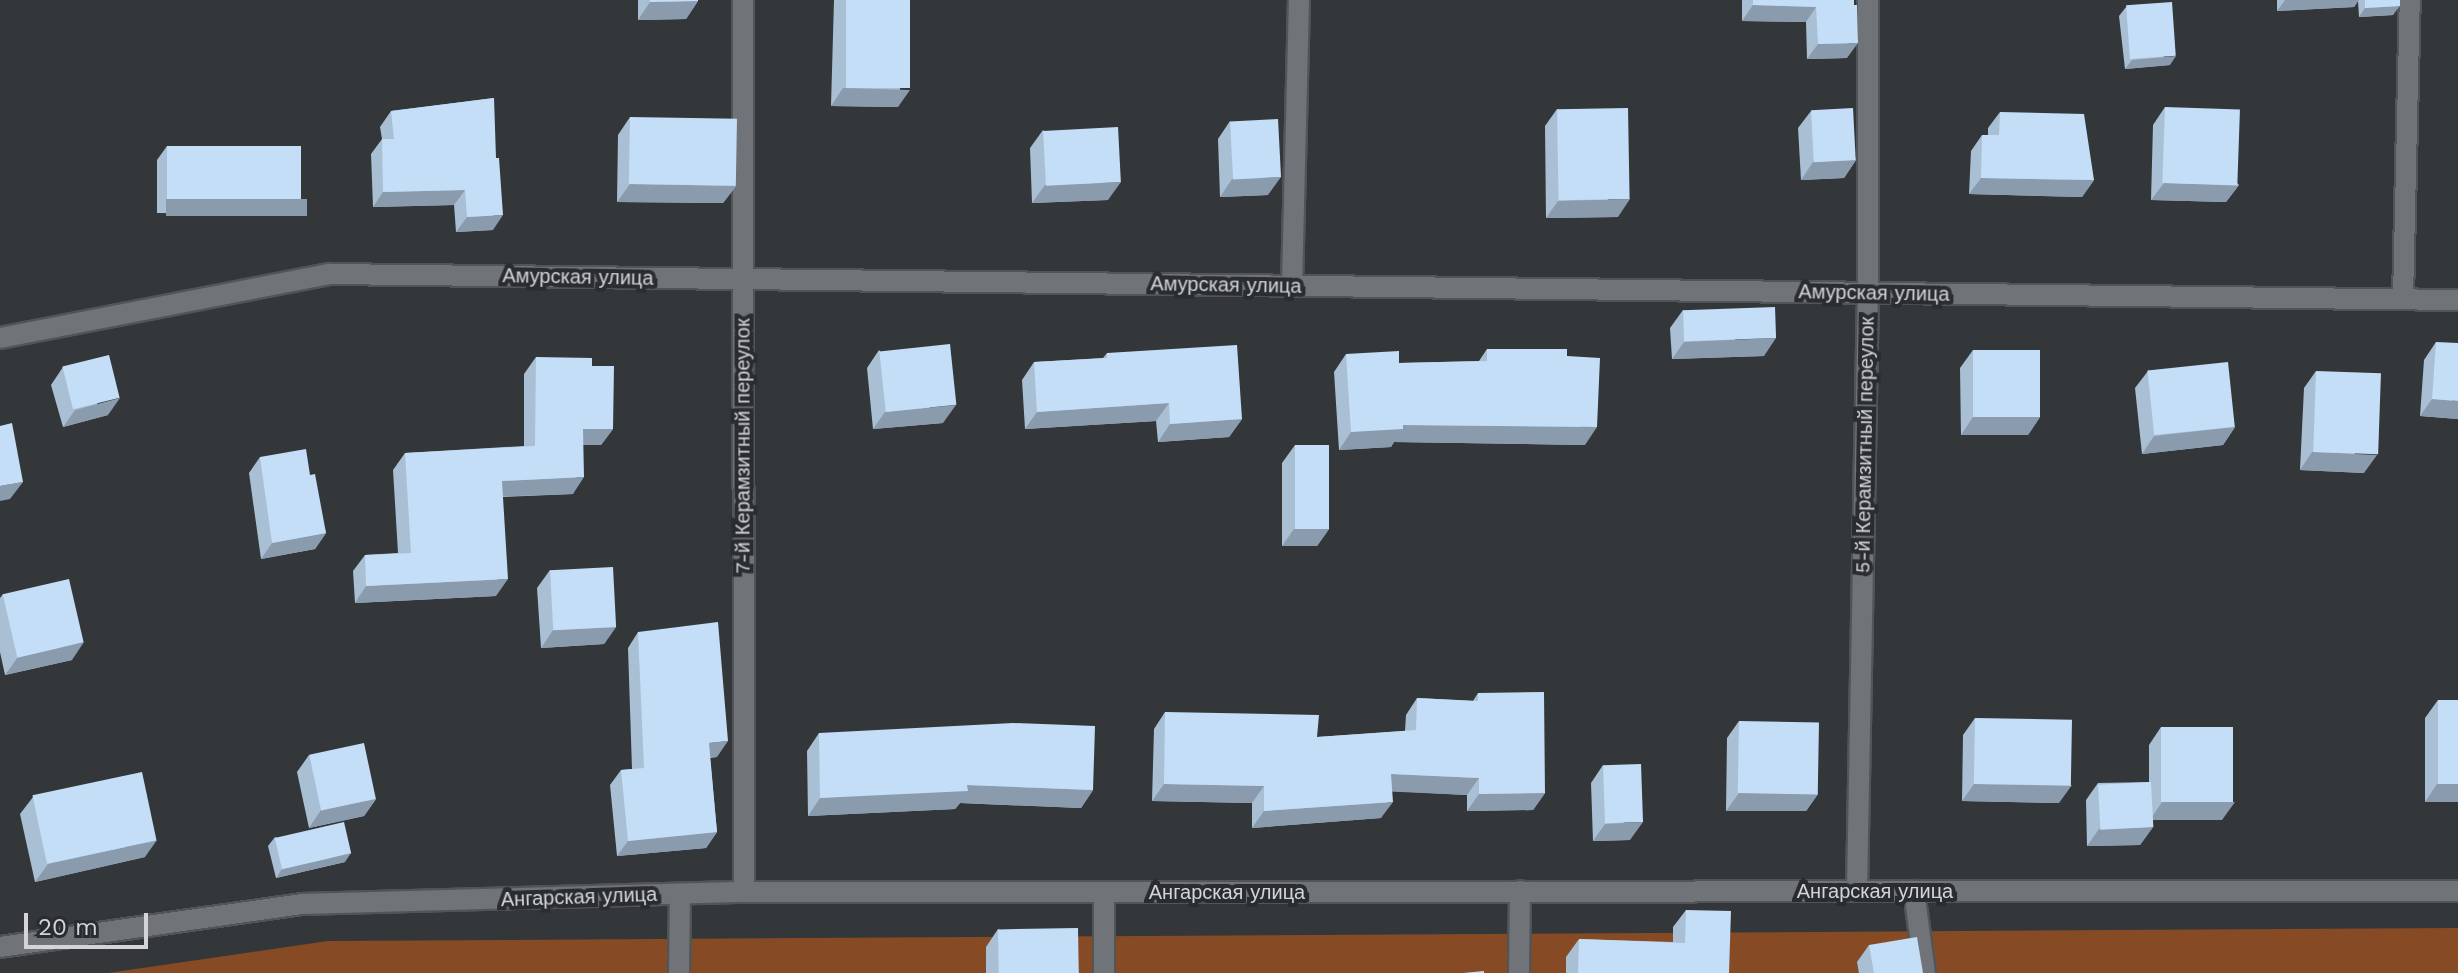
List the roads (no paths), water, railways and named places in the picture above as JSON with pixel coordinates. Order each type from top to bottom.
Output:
[{"type":"street","name":"7-й Керамзитный переулок","points":[[743,0],[744,892]]},
{"type":"street","points":[[1292,286],[1299,0]]},
{"type":"street","name":"5-й Керамзитный переулок","points":[[1857,891],[1868,293],[1868,0]]},
{"type":"street","points":[[2403,299],[2410,0]]},
{"type":"street","name":"Амурская улица","points":[[0,338],[329,274],[2458,300]]},
{"type":"street","name":"Ангарская улица","points":[[0,947],[303,904],[744,892],[2458,890]]},
{"type":"street","points":[[1519,973],[1520,891]]},
{"type":"street","points":[[1914,891],[1925,973]]},
{"type":"street","points":[[1104,892],[1104,973]]},
{"type":"street","points":[[679,973],[680,894]]}]
